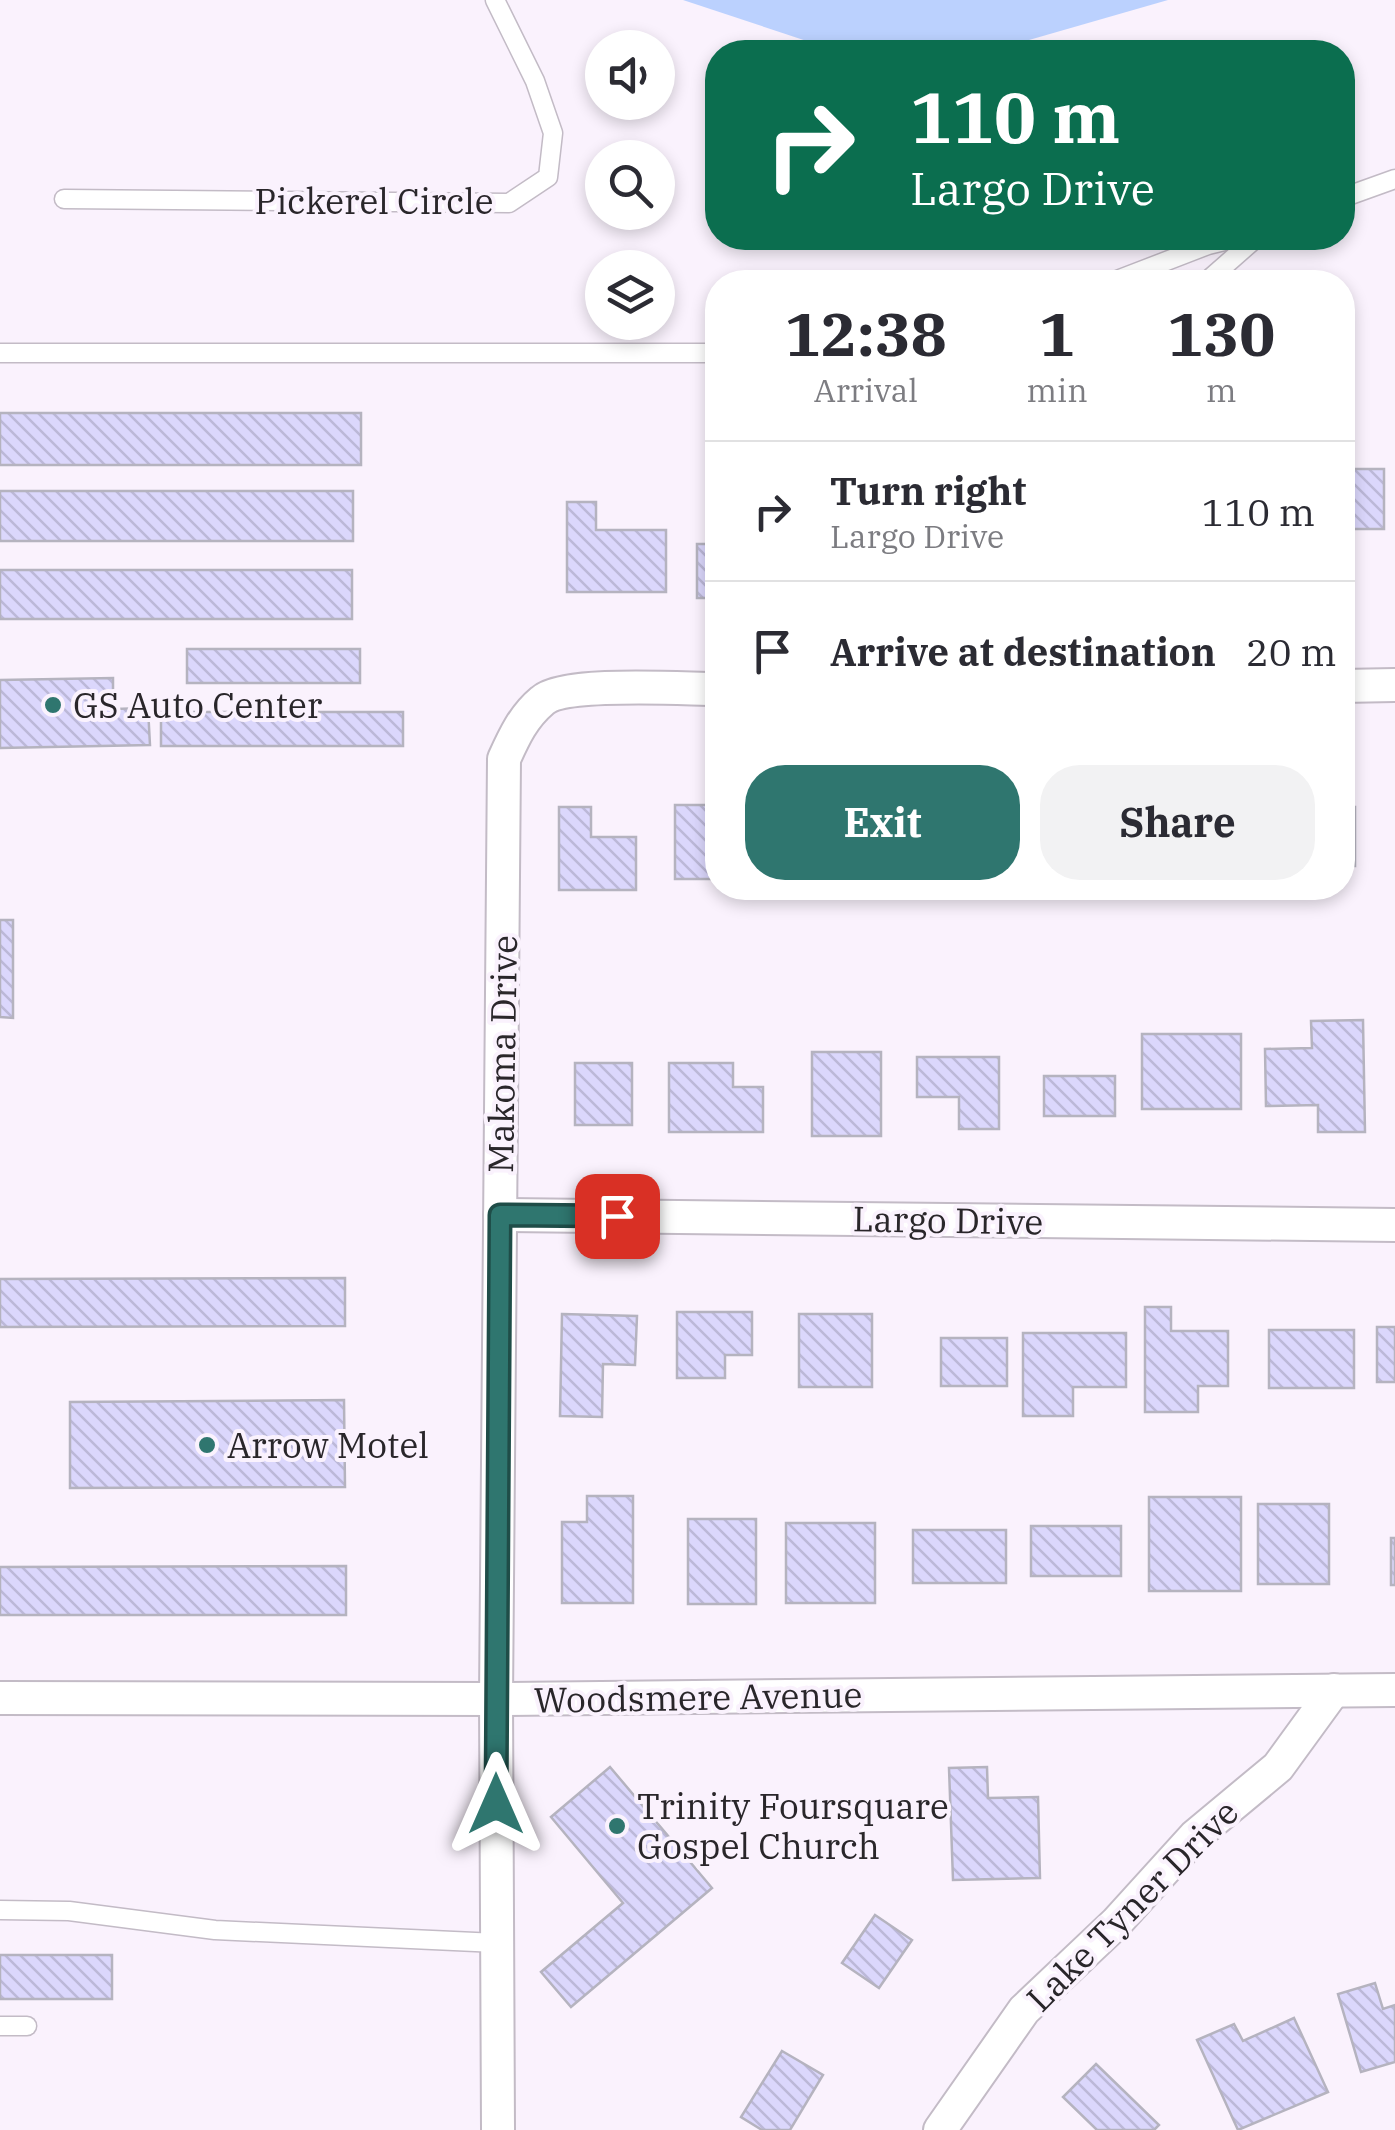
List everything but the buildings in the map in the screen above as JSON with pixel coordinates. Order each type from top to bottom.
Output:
[{"type":"street","points":[[1355,686],[1395,685]]},
{"type":"street","name":"Makoma Drive","points":[[498,2130],[496,1699],[504,759],[518,728],[544,698],[574,689],[705,688]]},
{"type":"street","name":"Largo Drive","points":[[500,1215],[1395,1225]]},
{"type":"street","name":"Lake Tyner Drive","points":[[940,2130],[1024,2010],[1116,1924],[1195,1836],[1278,1767],[1334,1690]]},
{"type":"street","name":"Woodsmere Avenue","points":[[0,1698],[496,1699],[1395,1690]]},
{"type":"lane","name":"Pickerel Circle","points":[[64,199],[509,203],[548,177],[553,133],[536,81],[495,0]]},
{"type":"lane","points":[[1355,193],[1395,179]]},
{"type":"lane","points":[[1143,270],[1195,250]]},
{"type":"lane","points":[[1220,270],[1242,250]]},
{"type":"lane","points":[[0,353],[705,353]]},
{"type":"lane","points":[[0,1910],[69,1911],[215,1930],[497,1943]]},
{"type":"lane","points":[[0,2026],[26,2026]]},
{"type":"water","points":[[683,0],[1168,0],[1029,40],[804,40]]},
{"type":"place","name":"GS Auto Center","points":[[53,705]]},
{"type":"place","name":"Arrow Motel","points":[[207,1445]]},
{"type":"place","name":"Trinity Foursquare Gospel Church","points":[[617,1826]]},
{"type":"route","points":[[496,1804],[500,1215],[617,1216]]}]
